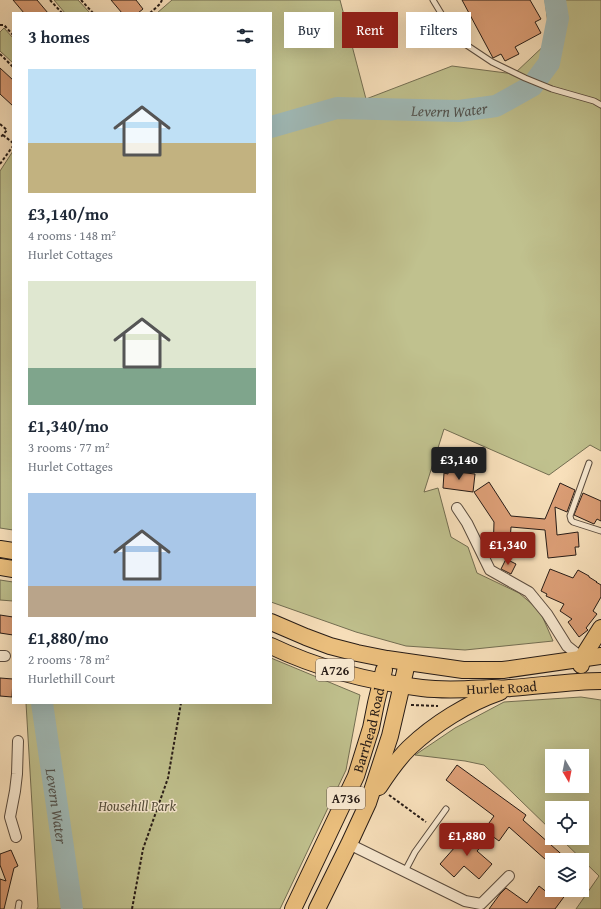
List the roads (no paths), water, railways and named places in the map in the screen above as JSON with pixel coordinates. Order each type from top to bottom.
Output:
[{"type":"main road","points":[[0,549],[12,551]]},
{"type":"main road","points":[[0,567],[12,569]]},
{"type":"main road","name":"A726","points":[[272,622],[330,646],[386,659],[407,662]]},
{"type":"main road","points":[[601,628],[582,658],[580,669],[591,681],[601,661]]},
{"type":"main road","name":"A726","points":[[272,646],[320,666],[402,685]]},
{"type":"main road","name":"Hurlet Road","points":[[407,662],[463,670],[485,671],[522,668],[601,656]]},
{"type":"main road","name":"Barrhead Road","points":[[293,909],[357,774],[370,728],[386,659]]},
{"type":"main road","name":"Barrhead Road","points":[[378,782],[407,662]]},
{"type":"main road","name":"Hurlet Road","points":[[402,685],[450,690],[509,688],[591,681]]},
{"type":"main road","name":"A736","points":[[318,905],[378,782],[409,748],[442,722],[481,700],[509,688]]},
{"type":"main road","points":[[357,774],[378,782]]},
{"type":"main road","points":[[301,893],[318,905]]},
{"type":"street","points":[[457,508],[467,523],[490,570],[529,592],[547,614],[567,646],[582,658]]},
{"type":"street","points":[[16,837],[5,817],[15,791],[18,741]]},
{"type":"street","points":[[349,844],[465,901],[481,904],[509,876]]},
{"type":"lane","points":[[433,0],[456,38],[492,62],[552,89],[594,101],[601,105]]},
{"type":"lane","points":[[589,463],[570,516],[573,522],[601,531]]},
{"type":"lane","points":[[405,872],[415,852],[446,808]]},
{"type":"lane","points":[[18,909],[19,903]]},
{"type":"waterway","name":"Levern Water","points":[[272,127],[337,108],[459,111],[496,106],[532,86],[549,63],[558,18],[555,0]]},
{"type":"waterway","name":"Levern Water","points":[[42,704],[72,909]]},
{"type":"park label","name":"Househill Park","points":[[137,806]]}]
